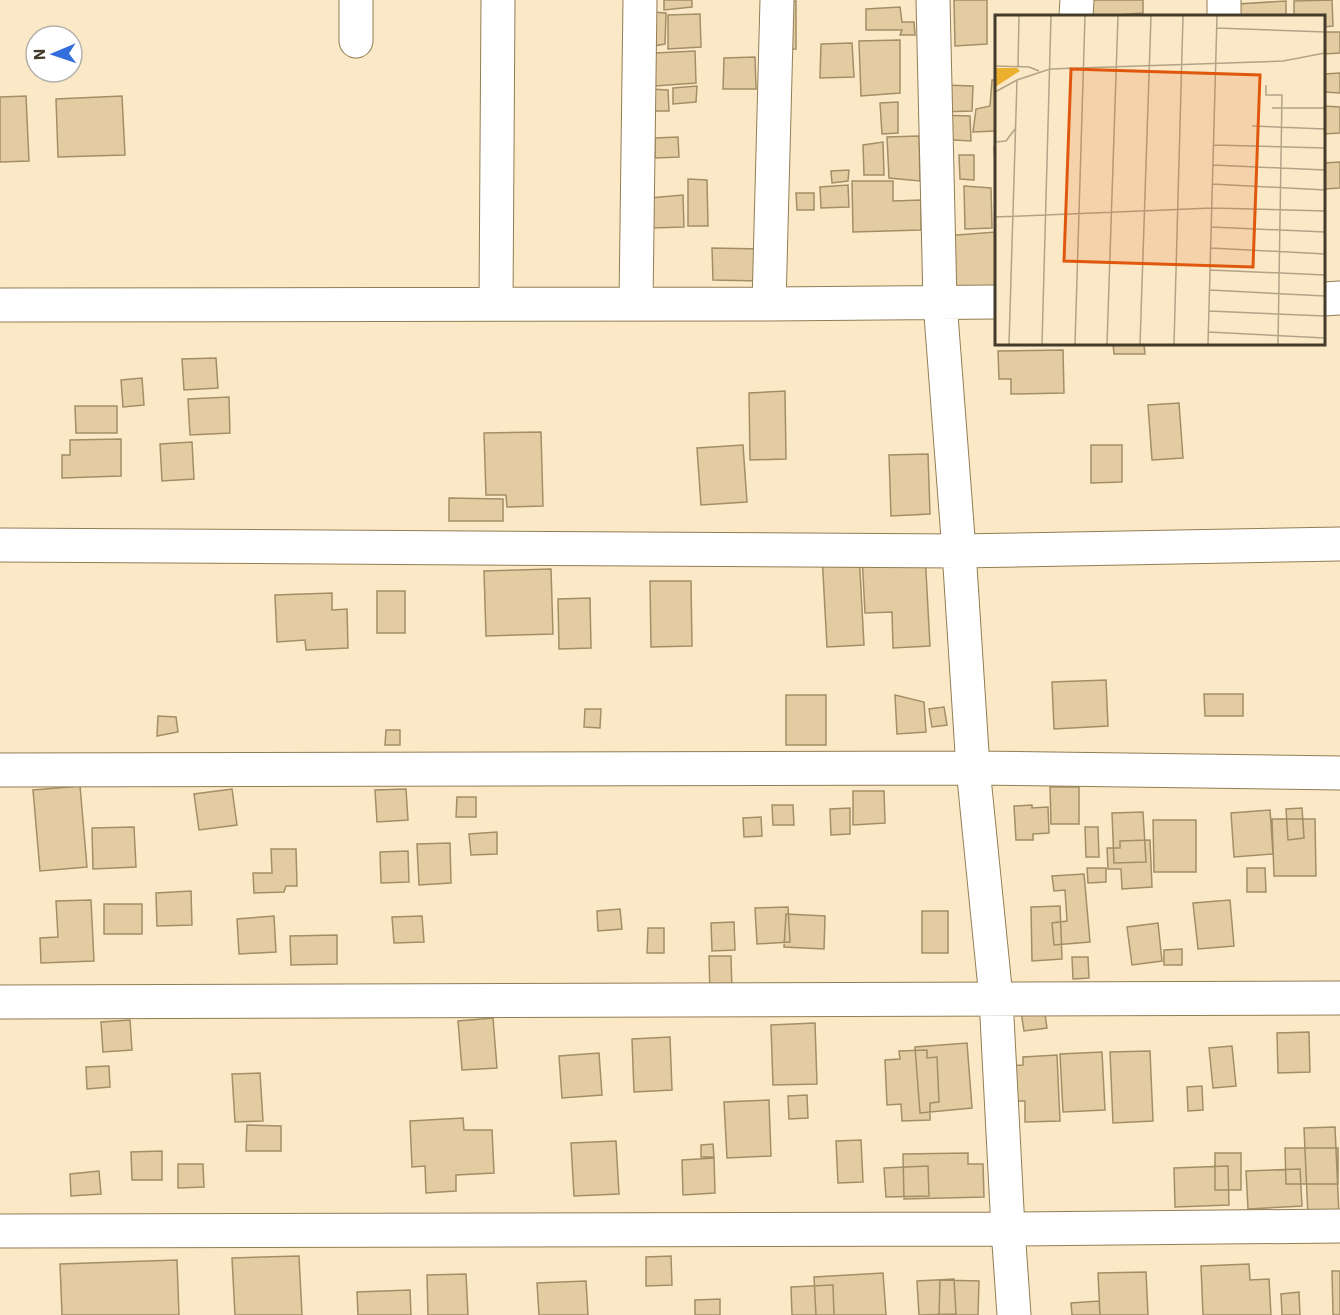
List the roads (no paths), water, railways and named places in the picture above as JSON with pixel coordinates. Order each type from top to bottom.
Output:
[{"type":"street","points":[[356,0],[356,41]]},
{"type":"street","points":[[496,304],[498,0]]},
{"type":"street","points":[[636,303],[640,0]]},
{"type":"street","points":[[769,304],[777,0]]},
{"type":"street","points":[[933,0],[940,302],[973,768],[996,998],[1014,1315]]},
{"type":"street","points":[[1076,15],[1077,0]]},
{"type":"street","points":[[1325,299],[1340,298]]},
{"type":"street","points":[[0,306],[995,302]]},
{"type":"street","points":[[0,545],[959,551],[1340,544]]},
{"type":"street","points":[[0,770],[973,768],[1340,773]]},
{"type":"street","points":[[0,1002],[1340,998]]},
{"type":"street","points":[[0,1231],[1340,1226]]}]
